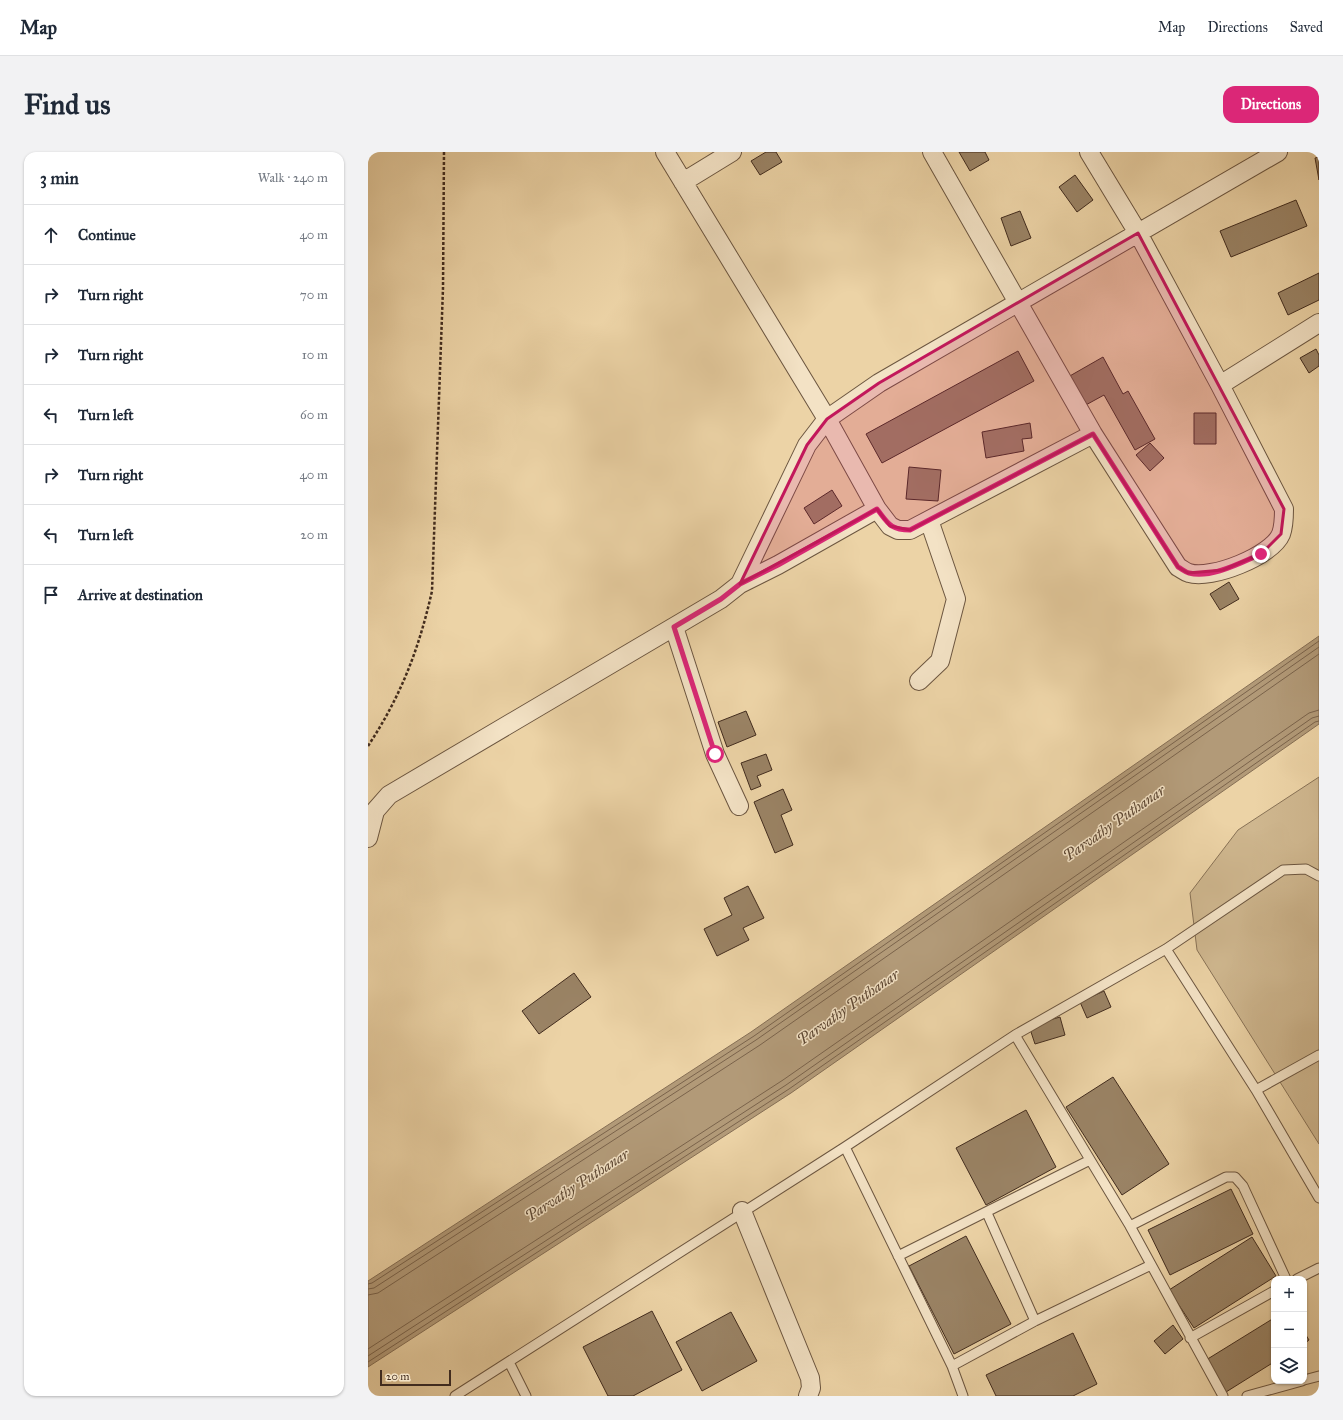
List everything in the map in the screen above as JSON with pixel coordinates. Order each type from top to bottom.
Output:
[{"type":"street","points":[[665,152],[827,419],[877,509],[890,526],[898,530],[910,530],[1093,434]]},
{"type":"street","points":[[682,182],[732,152]]},
{"type":"street","points":[[932,152],[1093,434],[1178,567],[1188,573],[1197,574],[1223,570],[1261,554],[1275,543],[1281,534],[1284,521],[1284,509],[1220,385],[1138,233],[1089,152]]},
{"type":"street","points":[[740,584],[807,445],[827,419],[879,383],[1278,152]]},
{"type":"street","points":[[1220,385],[1319,323]]},
{"type":"street","points":[[368,838],[375,811],[390,795],[721,599],[740,584],[778,565],[877,509]]},
{"type":"street","points":[[919,681],[940,660],[956,599],[929,520]]},
{"type":"street","points":[[674,627],[715,754],[739,806]]},
{"type":"street","points":[[742,1211],[810,1378],[811,1388],[808,1396]]},
{"type":"lane","points":[[455,1396],[742,1211],[845,1147],[1015,1035],[1166,949],[1283,870],[1306,869],[1319,876]]},
{"type":"lane","points":[[1166,949],[1256,1090],[1319,1198]]},
{"type":"lane","points":[[1015,1035],[1130,1226],[1223,1396]]},
{"type":"lane","points":[[1256,1090],[1319,1055]]},
{"type":"lane","points":[[845,1147],[952,1366],[963,1396]]},
{"type":"lane","points":[[898,1256],[987,1213],[1090,1160]]},
{"type":"lane","points":[[1130,1226],[1226,1177],[1235,1177],[1243,1186],[1285,1276]]},
{"type":"lane","points":[[987,1213],[1035,1321]]},
{"type":"lane","points":[[952,1366],[1035,1321],[1151,1265]]},
{"type":"lane","points":[[1303,1276],[1319,1268]]},
{"type":"lane","points":[[1190,1338],[1271,1293]]},
{"type":"lane","points":[[509,1362],[526,1396]]},
{"type":"lane","points":[[1307,1380],[1319,1376]]},
{"type":"lane","points":[[1247,1396],[1292,1384]]},
{"type":"path","points":[[368,746],[384,723],[409,670],[424,628],[432,591],[443,288],[444,152]]},
{"type":"highlighted area","points":[[1138,233],[1284,509],[1281,534],[1261,554],[1223,570],[1188,573],[1178,567],[1093,434],[910,530],[890,526],[877,509],[740,584],[807,445],[827,419],[879,383]]},
{"type":"shaded area","points":[[1319,777],[1319,1144],[1197,950],[1190,893],[1238,830]]},
{"type":"water","name":"Parvathy Puthanar","points":[[1319,636],[1319,724],[791,1093],[368,1367],[368,1281],[751,1032]]},
{"type":"building","points":[[766,152],[776,152],[782,162],[760,175],[751,161]]},
{"type":"building","points":[[959,152],[985,152],[989,160],[970,171]]},
{"type":"building","points":[[1319,157],[1319,180],[1315,158]]},
{"type":"building","points":[[1075,175],[1093,200],[1077,212],[1059,187]]},
{"type":"building","points":[[1296,200],[1307,226],[1231,257],[1220,231]]},
{"type":"building","points":[[1020,211],[1031,238],[1011,246],[1001,218]]},
{"type":"building","points":[[1319,273],[1319,300],[1288,315],[1278,293]]},
{"type":"building","points":[[1316,349],[1319,355],[1319,366],[1309,373],[1300,358]]},
{"type":"building","points":[[1018,351],[1034,381],[882,463],[866,434]]},
{"type":"building","points":[[1103,357],[1123,394],[1128,391],[1155,439],[1135,450],[1104,395],[1084,406],[1068,377]]},
{"type":"building","points":[[1194,413],[1216,413],[1216,444],[1194,444]]},
{"type":"building","points":[[1030,423],[1032,438],[1022,439],[1024,451],[986,458],[982,432]]},
{"type":"building","points":[[1150,443],[1164,458],[1150,471],[1136,455]]},
{"type":"building","points":[[909,467],[941,470],[938,501],[906,499]]},
{"type":"building","points":[[832,490],[842,506],[814,524],[804,508]]},
{"type":"building","points":[[1229,582],[1239,599],[1220,610],[1210,594]]},
{"type":"building","points":[[746,711],[756,735],[727,747],[718,722]]},
{"type":"building","points":[[766,754],[772,770],[757,776],[761,786],[751,790],[741,763]]},
{"type":"building","points":[[783,789],[792,810],[781,815],[793,845],[775,853],[754,802]]},
{"type":"building","points":[[748,886],[764,918],[743,928],[749,940],[717,956],[704,929],[732,915],[724,898]]},
{"type":"building","points":[[574,973],[591,997],[539,1034],[522,1011]]},
{"type":"building","points":[[1104,991],[1111,1007],[1087,1018],[1080,1002]]},
{"type":"building","points":[[1060,1017],[1065,1035],[1035,1044],[1029,1026]]},
{"type":"building","points":[[1113,1077],[1169,1164],[1122,1195],[1066,1107]]},
{"type":"building","points":[[1026,1110],[1056,1167],[986,1205],[956,1148]]},
{"type":"building","points":[[1231,1189],[1253,1234],[1170,1275],[1148,1230]]},
{"type":"building","points":[[966,1236],[1011,1324],[954,1354],[909,1266]]},
{"type":"building","points":[[1252,1237],[1276,1276],[1271,1276],[1271,1279],[1194,1328],[1169,1290]]},
{"type":"building","points":[[652,1311],[682,1370],[633,1396],[608,1396],[583,1347]]},
{"type":"building","points":[[731,1312],[757,1361],[702,1391],[676,1342]]},
{"type":"building","points":[[1271,1320],[1271,1364],[1226,1392],[1206,1360]]},
{"type":"building","points":[[1173,1325],[1183,1339],[1165,1354],[1154,1341]]},
{"type":"building","points":[[1073,1333],[1097,1384],[1073,1396],[996,1396],[986,1375]]},
{"type":"route","points":[[715,754],[674,627],[721,599],[740,584],[778,565],[877,509],[890,526],[898,530],[910,530],[1093,434],[1178,567],[1188,573],[1197,574],[1223,570],[1261,554]]}]
